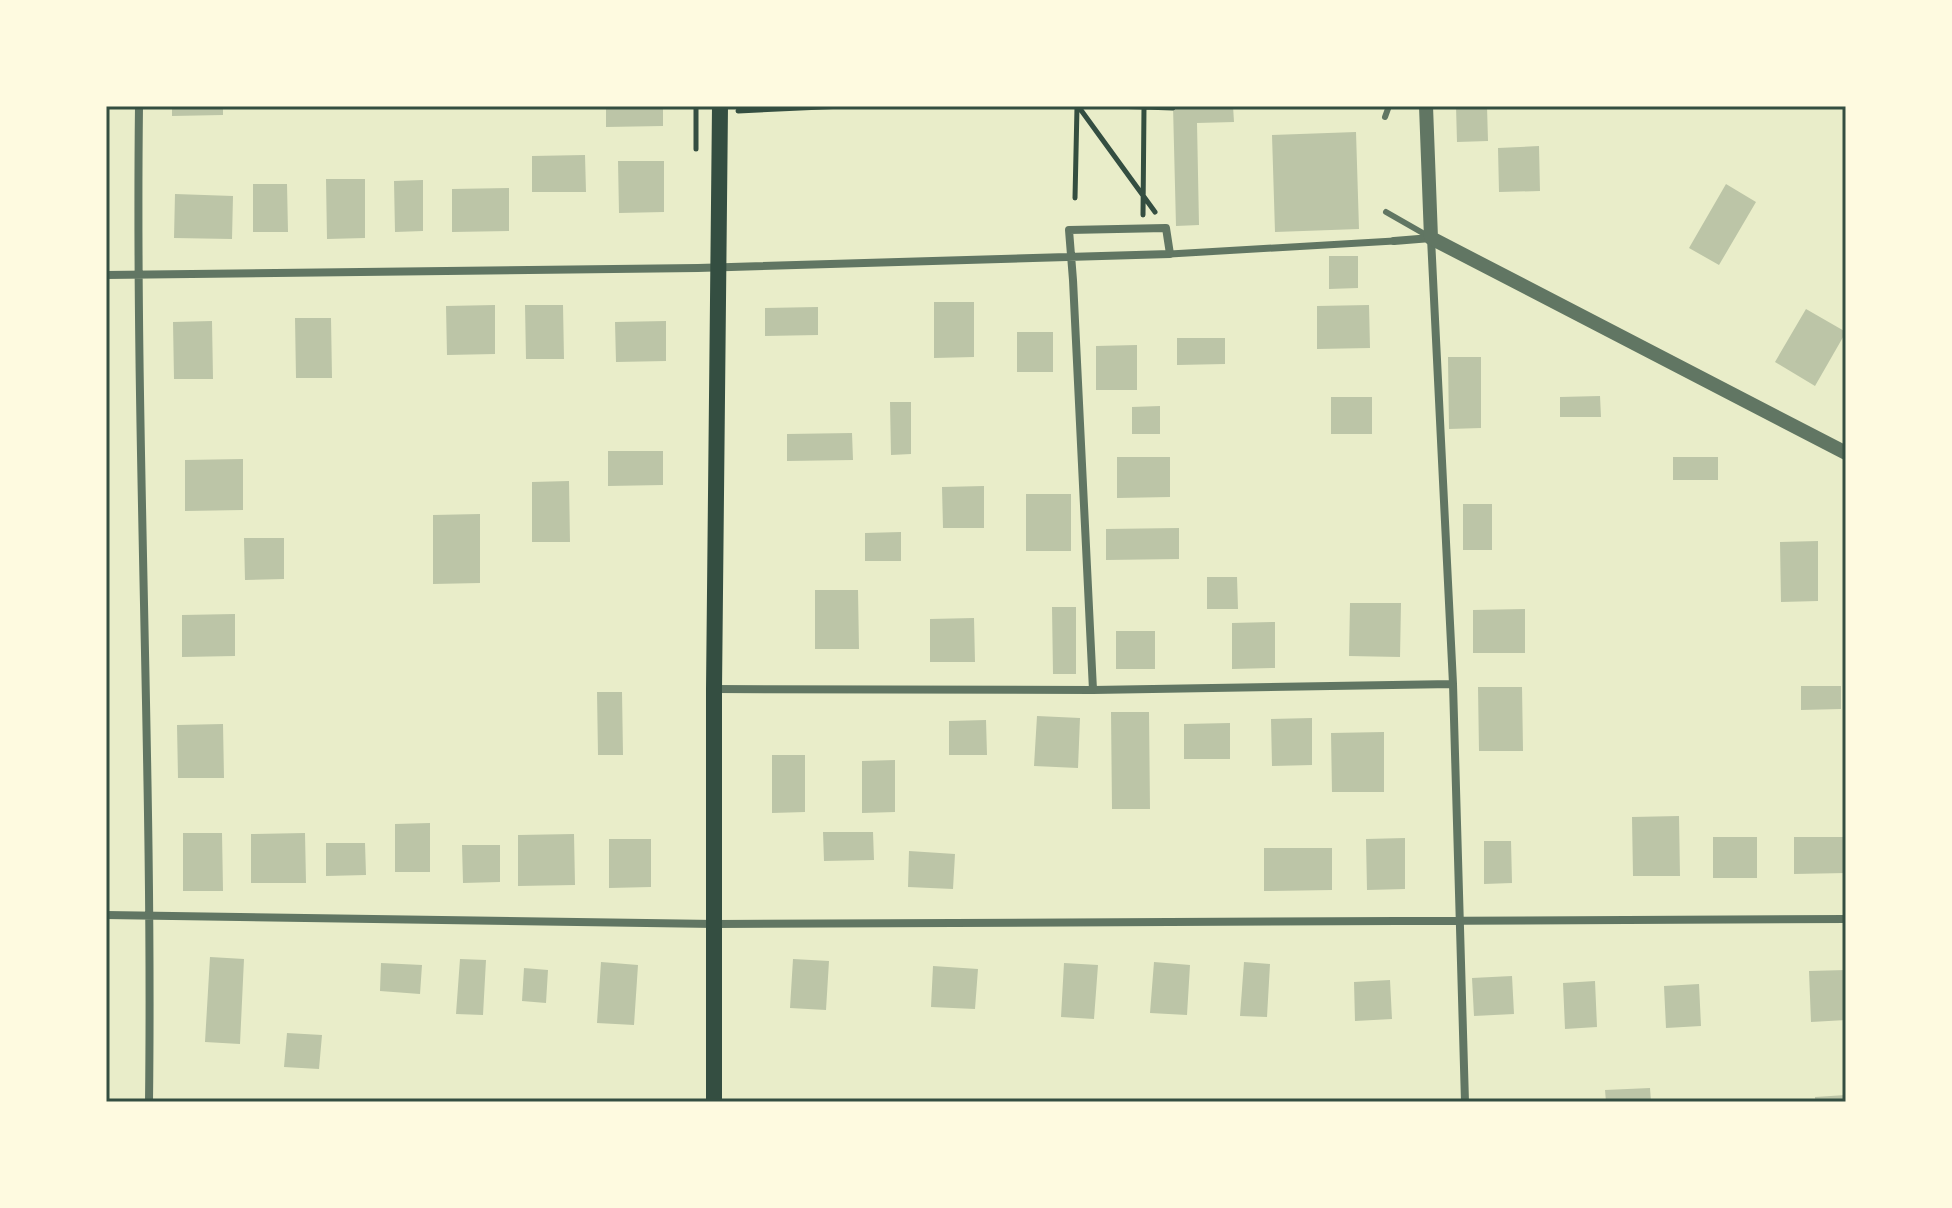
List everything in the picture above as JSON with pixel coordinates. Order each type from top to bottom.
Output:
[{"type":"main road","points":[[714,1102],[718,268],[727,109]]},
{"type":"street","points":[[139,106],[137,274],[152,916],[149,1102]]},
{"type":"street","points":[[1426,106],[1453,684],[1465,1102]]},
{"type":"street","points":[[1093,690],[1069,230],[1166,228],[1170,254]]},
{"type":"street","points":[[106,275],[718,268],[1170,254],[1431,238],[1846,453]]},
{"type":"street","points":[[714,689],[1093,690],[1453,684]]},
{"type":"street","points":[[106,915],[715,924],[1846,919]]},
{"type":"lane","points":[[1385,117],[1389,106]]},
{"type":"lane","points":[[1386,212],[1431,238]]},
{"type":"path","points":[[727,109],[844,106]]},
{"type":"path","points":[[1077,106],[1166,228]]},
{"type":"path","points":[[1075,198],[1077,106]]},
{"type":"path","points":[[1113,106],[1173,108]]},
{"type":"path","points":[[1143,228],[1144,107]]},
{"type":"building","points":[[172,106],[223,106],[223,115],[172,116]]},
{"type":"building","points":[[606,106],[663,106],[663,126],[606,127]]},
{"type":"building","points":[[1173,106],[1233,106],[1234,122],[1197,123],[1199,225],[1176,226]]},
{"type":"building","points":[[1456,106],[1487,106],[1488,141],[1457,142]]},
{"type":"building","points":[[1356,132],[1359,229],[1275,232],[1272,135]]},
{"type":"building","points":[[1539,146],[1540,191],[1499,192],[1498,148]]},
{"type":"building","points":[[585,155],[586,192],[532,192],[532,156]]},
{"type":"building","points":[[618,161],[664,161],[664,212],[619,213]]},
{"type":"building","points":[[326,179],[365,179],[365,238],[327,239]]},
{"type":"building","points":[[423,180],[423,231],[395,232],[394,181]]},
{"type":"building","points":[[253,184],[287,184],[288,232],[253,232]]},
{"type":"building","points":[[1726,184],[1756,202],[1719,265],[1689,248]]},
{"type":"building","points":[[509,188],[509,231],[452,232],[452,189]]},
{"type":"building","points":[[175,194],[233,196],[232,239],[174,238]]},
{"type":"building","points":[[1329,256],[1358,256],[1358,288],[1329,289]]},
{"type":"building","points":[[934,302],[974,302],[974,357],[934,358]]},
{"type":"building","points":[[495,305],[495,354],[447,355],[446,306]]},
{"type":"building","points":[[525,305],[563,305],[564,359],[526,359]]},
{"type":"building","points":[[1369,305],[1370,348],[1317,349],[1317,306]]},
{"type":"building","points":[[818,307],[818,335],[765,336],[765,308]]},
{"type":"building","points":[[1806,309],[1846,332],[1815,386],[1775,362]]},
{"type":"building","points":[[295,318],[331,318],[332,378],[296,378]]},
{"type":"building","points":[[212,321],[213,379],[174,379],[173,322]]},
{"type":"building","points":[[666,321],[666,361],[616,362],[615,322]]},
{"type":"building","points":[[1017,332],[1053,332],[1053,372],[1017,372]]},
{"type":"building","points":[[1177,338],[1225,338],[1225,364],[1177,365]]},
{"type":"building","points":[[1137,345],[1137,390],[1096,390],[1096,346]]},
{"type":"building","points":[[1448,357],[1481,357],[1481,428],[1449,429]]},
{"type":"building","points":[[1600,396],[1601,417],[1560,417],[1560,397]]},
{"type":"building","points":[[1331,397],[1372,397],[1372,434],[1331,434]]},
{"type":"building","points":[[890,402],[911,402],[911,454],[891,455]]},
{"type":"building","points":[[1160,406],[1160,434],[1132,434],[1132,407]]},
{"type":"building","points":[[852,433],[853,460],[787,461],[787,434]]},
{"type":"building","points":[[608,451],[663,451],[663,485],[608,486]]},
{"type":"building","points":[[1117,457],[1170,457],[1170,497],[1117,498]]},
{"type":"building","points":[[1673,457],[1718,457],[1718,480],[1673,480]]},
{"type":"building","points":[[243,459],[243,510],[185,511],[185,460]]},
{"type":"building","points":[[569,481],[570,542],[532,542],[532,482]]},
{"type":"building","points":[[984,486],[984,528],[943,528],[942,487]]},
{"type":"building","points":[[1026,494],[1071,494],[1071,551],[1026,551]]},
{"type":"building","points":[[1463,504],[1492,504],[1492,550],[1463,550]]},
{"type":"building","points":[[480,514],[480,583],[433,584],[433,515]]},
{"type":"building","points":[[1179,528],[1179,559],[1106,560],[1106,529]]},
{"type":"building","points":[[901,532],[901,561],[865,561],[865,533]]},
{"type":"building","points":[[244,538],[284,538],[284,579],[245,580]]},
{"type":"building","points":[[1818,541],[1818,601],[1781,602],[1780,542]]},
{"type":"building","points":[[1207,577],[1237,577],[1238,609],[1207,609]]},
{"type":"building","points":[[815,590],[858,590],[859,649],[815,649]]},
{"type":"building","points":[[1350,603],[1401,603],[1400,657],[1349,656]]},
{"type":"building","points":[[1052,607],[1076,607],[1076,674],[1053,674]]},
{"type":"building","points":[[1525,609],[1525,653],[1473,653],[1473,610]]},
{"type":"building","points":[[235,614],[235,656],[182,657],[182,615]]},
{"type":"building","points":[[974,618],[975,662],[930,662],[930,619]]},
{"type":"building","points":[[1275,622],[1275,668],[1232,669],[1232,623]]},
{"type":"building","points":[[1116,631],[1155,631],[1155,669],[1116,669]]},
{"type":"building","points":[[1801,686],[1841,686],[1841,709],[1801,710]]},
{"type":"building","points":[[1478,687],[1522,687],[1523,751],[1479,751]]},
{"type":"building","points":[[597,692],[622,692],[623,755],[598,755]]},
{"type":"building","points":[[1111,712],[1149,712],[1150,809],[1112,809]]},
{"type":"building","points":[[1037,716],[1080,718],[1078,768],[1034,766]]},
{"type":"building","points":[[1312,718],[1312,765],[1272,766],[1271,719]]},
{"type":"building","points":[[986,720],[987,755],[949,755],[949,721]]},
{"type":"building","points":[[1230,723],[1230,759],[1184,759],[1184,724]]},
{"type":"building","points":[[223,724],[224,778],[178,778],[177,725]]},
{"type":"building","points":[[1384,732],[1384,792],[1332,792],[1331,733]]},
{"type":"building","points":[[772,755],[805,755],[805,812],[772,813]]},
{"type":"building","points":[[895,760],[895,812],[862,813],[862,761]]},
{"type":"building","points":[[1679,816],[1680,876],[1633,876],[1632,817]]},
{"type":"building","points":[[430,823],[430,872],[395,872],[395,824]]},
{"type":"building","points":[[823,832],[873,832],[874,860],[824,861]]},
{"type":"building","points":[[183,833],[222,833],[223,891],[183,891]]},
{"type":"building","points":[[305,833],[306,883],[251,883],[251,834]]},
{"type":"building","points":[[574,834],[575,885],[518,886],[518,835]]},
{"type":"building","points":[[1713,837],[1757,837],[1757,878],[1713,878]]},
{"type":"building","points":[[1794,837],[1846,837],[1846,873],[1794,874]]},
{"type":"building","points":[[1405,838],[1405,889],[1367,890],[1366,839]]},
{"type":"building","points":[[609,839],[651,839],[651,887],[609,888]]},
{"type":"building","points":[[1484,841],[1511,841],[1512,883],[1484,884]]},
{"type":"building","points":[[326,843],[365,843],[366,875],[326,876]]},
{"type":"building","points":[[462,845],[500,845],[500,882],[463,883]]},
{"type":"building","points":[[1264,848],[1332,848],[1332,890],[1264,891]]},
{"type":"building","points":[[909,851],[955,854],[953,889],[908,887]]},
{"type":"building","points":[[210,957],[244,959],[240,1044],[205,1042]]},
{"type":"building","points":[[460,959],[486,960],[483,1015],[456,1014]]},
{"type":"building","points":[[793,959],[829,961],[826,1010],[790,1008]]},
{"type":"building","points":[[601,962],[638,965],[634,1025],[597,1023]]},
{"type":"building","points":[[1154,962],[1190,965],[1187,1015],[1150,1013]]},
{"type":"building","points":[[1244,962],[1270,964],[1267,1017],[1240,1016]]},
{"type":"building","points":[[381,963],[422,965],[420,994],[380,991]]},
{"type":"building","points":[[1064,963],[1098,965],[1094,1019],[1061,1017]]},
{"type":"building","points":[[933,966],[978,969],[975,1009],[931,1007]]},
{"type":"building","points":[[524,968],[548,970],[546,1003],[522,1001]]},
{"type":"building","points":[[1846,970],[1846,1020],[1811,1022],[1809,971]]},
{"type":"building","points":[[1512,976],[1514,1014],[1474,1016],[1472,978]]},
{"type":"building","points":[[1390,980],[1392,1019],[1355,1021],[1354,982]]},
{"type":"building","points":[[1595,981],[1597,1027],[1565,1029],[1563,983]]},
{"type":"building","points":[[1699,984],[1701,1026],[1666,1028],[1664,986]]},
{"type":"building","points":[[287,1033],[322,1035],[319,1069],[284,1067]]},
{"type":"building","points":[[1650,1088],[1651,1102],[1606,1102],[1605,1090]]},
{"type":"building","points":[[1846,1095],[1846,1102],[1815,1102],[1815,1097]]}]
